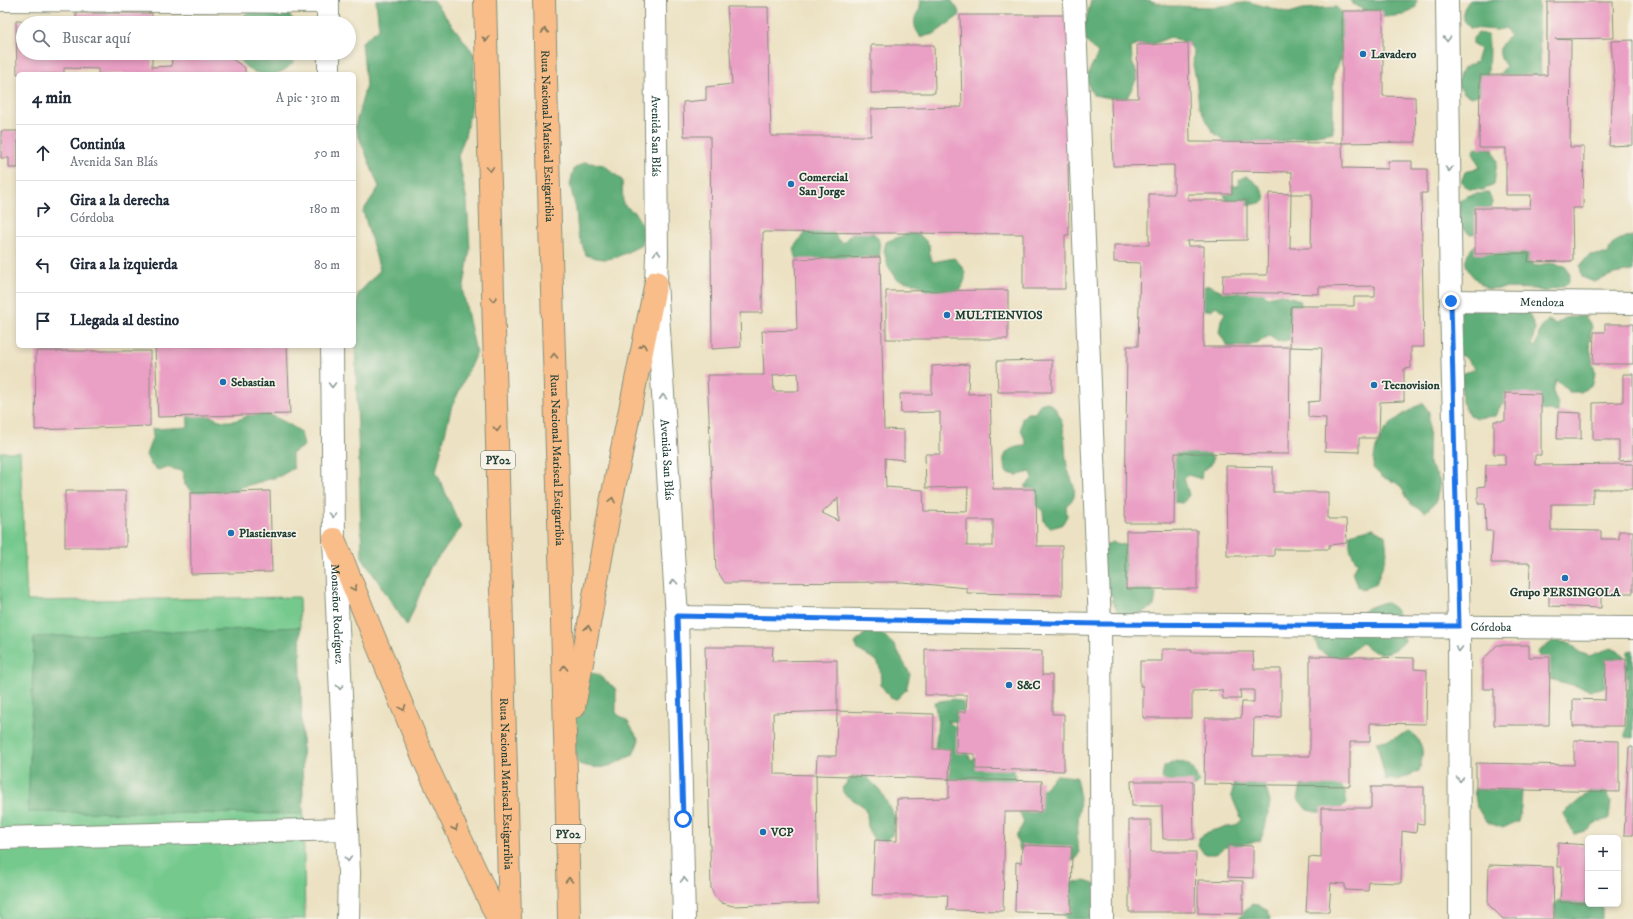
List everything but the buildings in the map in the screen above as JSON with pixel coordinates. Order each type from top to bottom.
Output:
[{"type":"highway","name":"Ruta Nacional Mariscal Estigarribia","points":[[485,0],[510,919]]},
{"type":"highway","name":"Ruta Nacional Mariscal Estigarribia","points":[[544,0],[548,189],[566,749],[569,919]]},
{"type":"highway","points":[[566,749],[610,508],[656,282]]},
{"type":"highway","points":[[334,539],[426,764],[498,919]]},
{"type":"street","points":[[0,0],[328,1],[328,16]]},
{"type":"street","name":"Avenida San Blás","points":[[655,0],[658,256],[656,282],[677,616],[684,919]]},
{"type":"street","points":[[1074,0],[1100,624],[1102,919]]},
{"type":"street","points":[[1447,0],[1451,301],[1459,626],[1460,919]]},
{"type":"street","points":[[329,60],[329,72]]},
{"type":"street","name":"Mendoza","points":[[1451,301],[1633,303]]},
{"type":"street","name":"Monseñor Rodríguez","points":[[332,348],[334,539],[349,882],[348,919]]},
{"type":"street","name":"Córdoba","points":[[677,616],[1100,624],[1633,628]]},
{"type":"street","points":[[0,838],[347,829]]},
{"type":"street","name":"Monseñor Rodríguez","points":[[349,882],[353,919]]},
{"type":"green space","points":[[376,0],[433,0],[475,55],[472,105],[465,136],[458,156],[467,201],[470,249],[463,292],[476,353],[451,409],[436,471],[461,528],[430,568],[407,626],[362,557],[355,348],[356,326],[358,294],[380,270],[363,211],[379,187],[356,130],[356,123],[366,85],[362,42],[379,28]]},
{"type":"green space","points":[[920,0],[951,0],[960,15],[934,34],[921,37],[916,30],[914,23],[920,9]]},
{"type":"green space","points":[[1091,0],[1148,0],[1168,6],[1215,7],[1249,2],[1289,13],[1303,9],[1336,7],[1352,22],[1348,46],[1333,75],[1333,132],[1279,142],[1225,142],[1212,131],[1199,106],[1193,66],[1194,51],[1188,43],[1170,37],[1153,44],[1137,45],[1131,48],[1132,61],[1138,76],[1127,98],[1111,98],[1093,95],[1086,80],[1098,54],[1086,41],[1084,28]]},
{"type":"green space","points":[[1349,0],[1417,0],[1416,7],[1404,15],[1374,18]]},
{"type":"green space","points":[[1470,0],[1539,0],[1538,15],[1541,76],[1497,78],[1506,66],[1500,54],[1501,46],[1510,36],[1506,28],[1497,30],[1470,28],[1463,17],[1463,11]]},
{"type":"green space","points":[[250,10],[276,10],[290,16],[243,16]]},
{"type":"green space","points":[[1478,33],[1488,35],[1489,39],[1488,73],[1487,82],[1483,92],[1471,97],[1464,93],[1457,84],[1459,76],[1463,70],[1476,62],[1480,49],[1473,45],[1473,38]]},
{"type":"green space","points":[[240,60],[295,60],[285,70],[280,72],[256,72],[249,69]]},
{"type":"green space","points":[[1479,147],[1493,149],[1497,161],[1494,185],[1483,190],[1469,189],[1461,182],[1465,172],[1480,168],[1473,152],[1475,148]]},
{"type":"green space","points":[[584,162],[604,165],[622,180],[623,204],[635,213],[646,231],[640,246],[620,256],[608,259],[595,258],[586,255],[578,234],[576,209],[570,185],[574,169]]},
{"type":"green space","points":[[1246,176],[1262,189],[1265,201],[1248,206],[1230,208],[1225,197],[1224,189],[1232,185],[1238,186],[1240,179]]},
{"type":"green space","points":[[1489,193],[1492,202],[1491,213],[1480,231],[1470,235],[1461,226],[1457,204],[1460,200],[1467,196]]},
{"type":"green space","points":[[831,228],[838,240],[843,243],[849,236],[860,228],[871,232],[878,238],[880,247],[879,259],[807,268],[795,257],[793,248],[806,231]]},
{"type":"green space","points":[[906,234],[919,234],[929,244],[930,257],[933,262],[954,258],[959,263],[964,271],[965,280],[956,294],[931,297],[922,286],[897,279],[888,266],[884,251],[886,242]]},
{"type":"green space","points":[[1522,235],[1534,266],[1549,263],[1565,266],[1570,275],[1568,284],[1545,292],[1535,289],[1488,289],[1469,271],[1466,266],[1467,256],[1475,245]]},
{"type":"green space","points":[[1633,236],[1633,271],[1614,274],[1594,282],[1582,277],[1580,266],[1589,255],[1607,254],[1614,243],[1624,238]]},
{"type":"green space","points":[[1209,285],[1224,292],[1259,288],[1267,297],[1281,294],[1300,300],[1303,313],[1300,337],[1278,342],[1269,336],[1249,346],[1227,346],[1219,332],[1221,320],[1225,313],[1216,306],[1211,310],[1204,310],[1201,307],[1197,289]]},
{"type":"green space","points":[[1462,309],[1528,311],[1535,328],[1532,345],[1536,347],[1540,330],[1548,320],[1556,324],[1565,318],[1584,315],[1592,326],[1589,343],[1595,373],[1593,384],[1581,392],[1569,392],[1556,380],[1553,392],[1558,404],[1558,412],[1524,408],[1511,400],[1501,405],[1495,416],[1477,418],[1469,415],[1462,402],[1462,374],[1475,369],[1465,357],[1447,351]]},
{"type":"green space","points":[[187,399],[207,405],[210,416],[218,420],[234,421],[254,413],[260,413],[279,419],[297,429],[301,432],[304,446],[292,453],[294,468],[280,476],[242,487],[231,498],[193,493],[185,485],[182,471],[166,467],[158,470],[151,465],[146,455],[153,436],[152,429],[188,427]]},
{"type":"green space","points":[[1047,402],[1059,415],[1062,423],[1066,462],[1074,490],[1071,502],[1066,506],[1067,516],[1062,525],[1051,528],[1044,522],[1043,511],[1031,500],[1026,490],[1025,486],[1033,478],[1031,472],[1018,475],[1007,473],[1004,461],[1007,452],[1010,450],[1021,446],[1027,446],[1021,429],[1022,418],[1027,413],[1035,413],[1040,404]]},
{"type":"green space","points":[[1423,403],[1429,412],[1428,461],[1440,481],[1436,502],[1425,512],[1411,504],[1399,484],[1382,477],[1373,468],[1377,445],[1384,432],[1393,422]]},
{"type":"green space","points":[[1204,447],[1213,458],[1211,465],[1202,471],[1201,479],[1188,475],[1184,478],[1189,495],[1183,503],[1171,502],[1175,479],[1168,453]]},
{"type":"green space","points":[[0,452],[20,452],[27,601],[299,597],[305,919],[0,919]]},
{"type":"green space","points":[[1373,528],[1385,535],[1387,553],[1376,584],[1363,589],[1357,586],[1352,572],[1358,563],[1351,550],[1350,534]]},
{"type":"green space","points":[[1112,542],[1133,547],[1146,583],[1156,594],[1154,606],[1137,615],[1120,615],[1112,601],[1113,595],[1107,595],[1094,552]]},
{"type":"green space","points":[[1385,602],[1394,609],[1400,618],[1405,641],[1400,646],[1389,652],[1379,653],[1373,651],[1362,643],[1346,656],[1329,657],[1318,649],[1314,634],[1354,620],[1367,608]]},
{"type":"green space","points":[[300,627],[303,814],[28,812],[34,637]]},
{"type":"green space","points":[[869,629],[880,631],[894,645],[910,674],[906,690],[897,699],[890,698],[881,685],[880,668],[877,661],[858,650],[855,643]]},
{"type":"green space","points":[[1553,641],[1571,643],[1579,652],[1589,656],[1611,648],[1618,651],[1622,655],[1628,668],[1628,651],[1633,650],[1633,738],[1626,737],[1628,674],[1623,684],[1591,690],[1550,679],[1537,652]]},
{"type":"green space","points":[[577,671],[597,674],[616,689],[616,713],[628,722],[639,740],[633,755],[608,766],[602,767],[579,764],[571,743]]},
{"type":"green space","points":[[954,699],[963,702],[964,716],[962,722],[946,721],[957,728],[971,760],[975,758],[1012,766],[1017,779],[1016,785],[959,782],[946,779],[938,751],[935,749],[938,720],[934,702]]},
{"type":"green space","points":[[1410,731],[1418,740],[1422,749],[1422,759],[1419,771],[1397,780],[1385,779],[1377,742],[1391,739]]},
{"type":"green space","points":[[1176,761],[1186,763],[1192,767],[1196,774],[1199,782],[1191,790],[1168,789],[1162,778],[1164,767]]},
{"type":"green space","points":[[855,774],[866,776],[880,790],[896,819],[892,835],[883,843],[876,843],[868,829],[867,813],[863,806],[844,794],[842,788]]},
{"type":"green space","points":[[1333,774],[1345,792],[1347,803],[1342,807],[1328,812],[1307,810],[1298,799],[1301,786],[1316,783]]},
{"type":"green space","points":[[1057,775],[1076,777],[1080,798],[1077,838],[1079,853],[1075,860],[1065,863],[1034,848],[1020,850],[1016,837],[1024,822],[1017,807],[1025,794],[1045,788]]},
{"type":"green space","points":[[1263,779],[1270,802],[1265,829],[1260,841],[1226,847],[1216,854],[1204,854],[1198,845],[1199,838],[1208,832],[1235,826],[1242,820],[1231,795],[1236,780]]},
{"type":"green space","points":[[1508,782],[1522,791],[1521,808],[1518,821],[1503,828],[1486,822],[1477,807],[1474,790],[1479,785]]},
{"type":"green space","points":[[1594,788],[1605,789],[1611,801],[1609,819],[1597,822],[1588,830],[1574,834],[1563,814]]},
{"type":"green space","points":[[1085,881],[1099,886],[1102,919],[1066,919],[1063,912],[1062,892],[1074,882]]},
{"type":"green space","points":[[1585,897],[1585,907],[1602,907],[1602,919],[1556,919],[1554,905],[1559,900]]},
{"type":"green space","points":[[1251,904],[1258,905],[1268,911],[1270,919],[1238,919]]},
{"type":"place","name":"Lavadero","points":[[1363,54]]},
{"type":"place","name":"Comercial San Jorge","points":[[791,184]]},
{"type":"place","name":"MULTIENVIOS","points":[[947,315]]},
{"type":"place","name":"Sebastian","points":[[223,382]]},
{"type":"place","name":"Tecnovision","points":[[1374,385]]},
{"type":"place","name":"Plastienvase","points":[[231,533]]},
{"type":"place","name":"Grupo PERSINGOLA","points":[[1565,578]]},
{"type":"place","name":"S&C","points":[[1009,685]]},
{"type":"place","name":"VCP","points":[[763,832]]},
{"type":"route","points":[[683,819],[677,616],[1100,624],[1459,626],[1451,301]]}]
